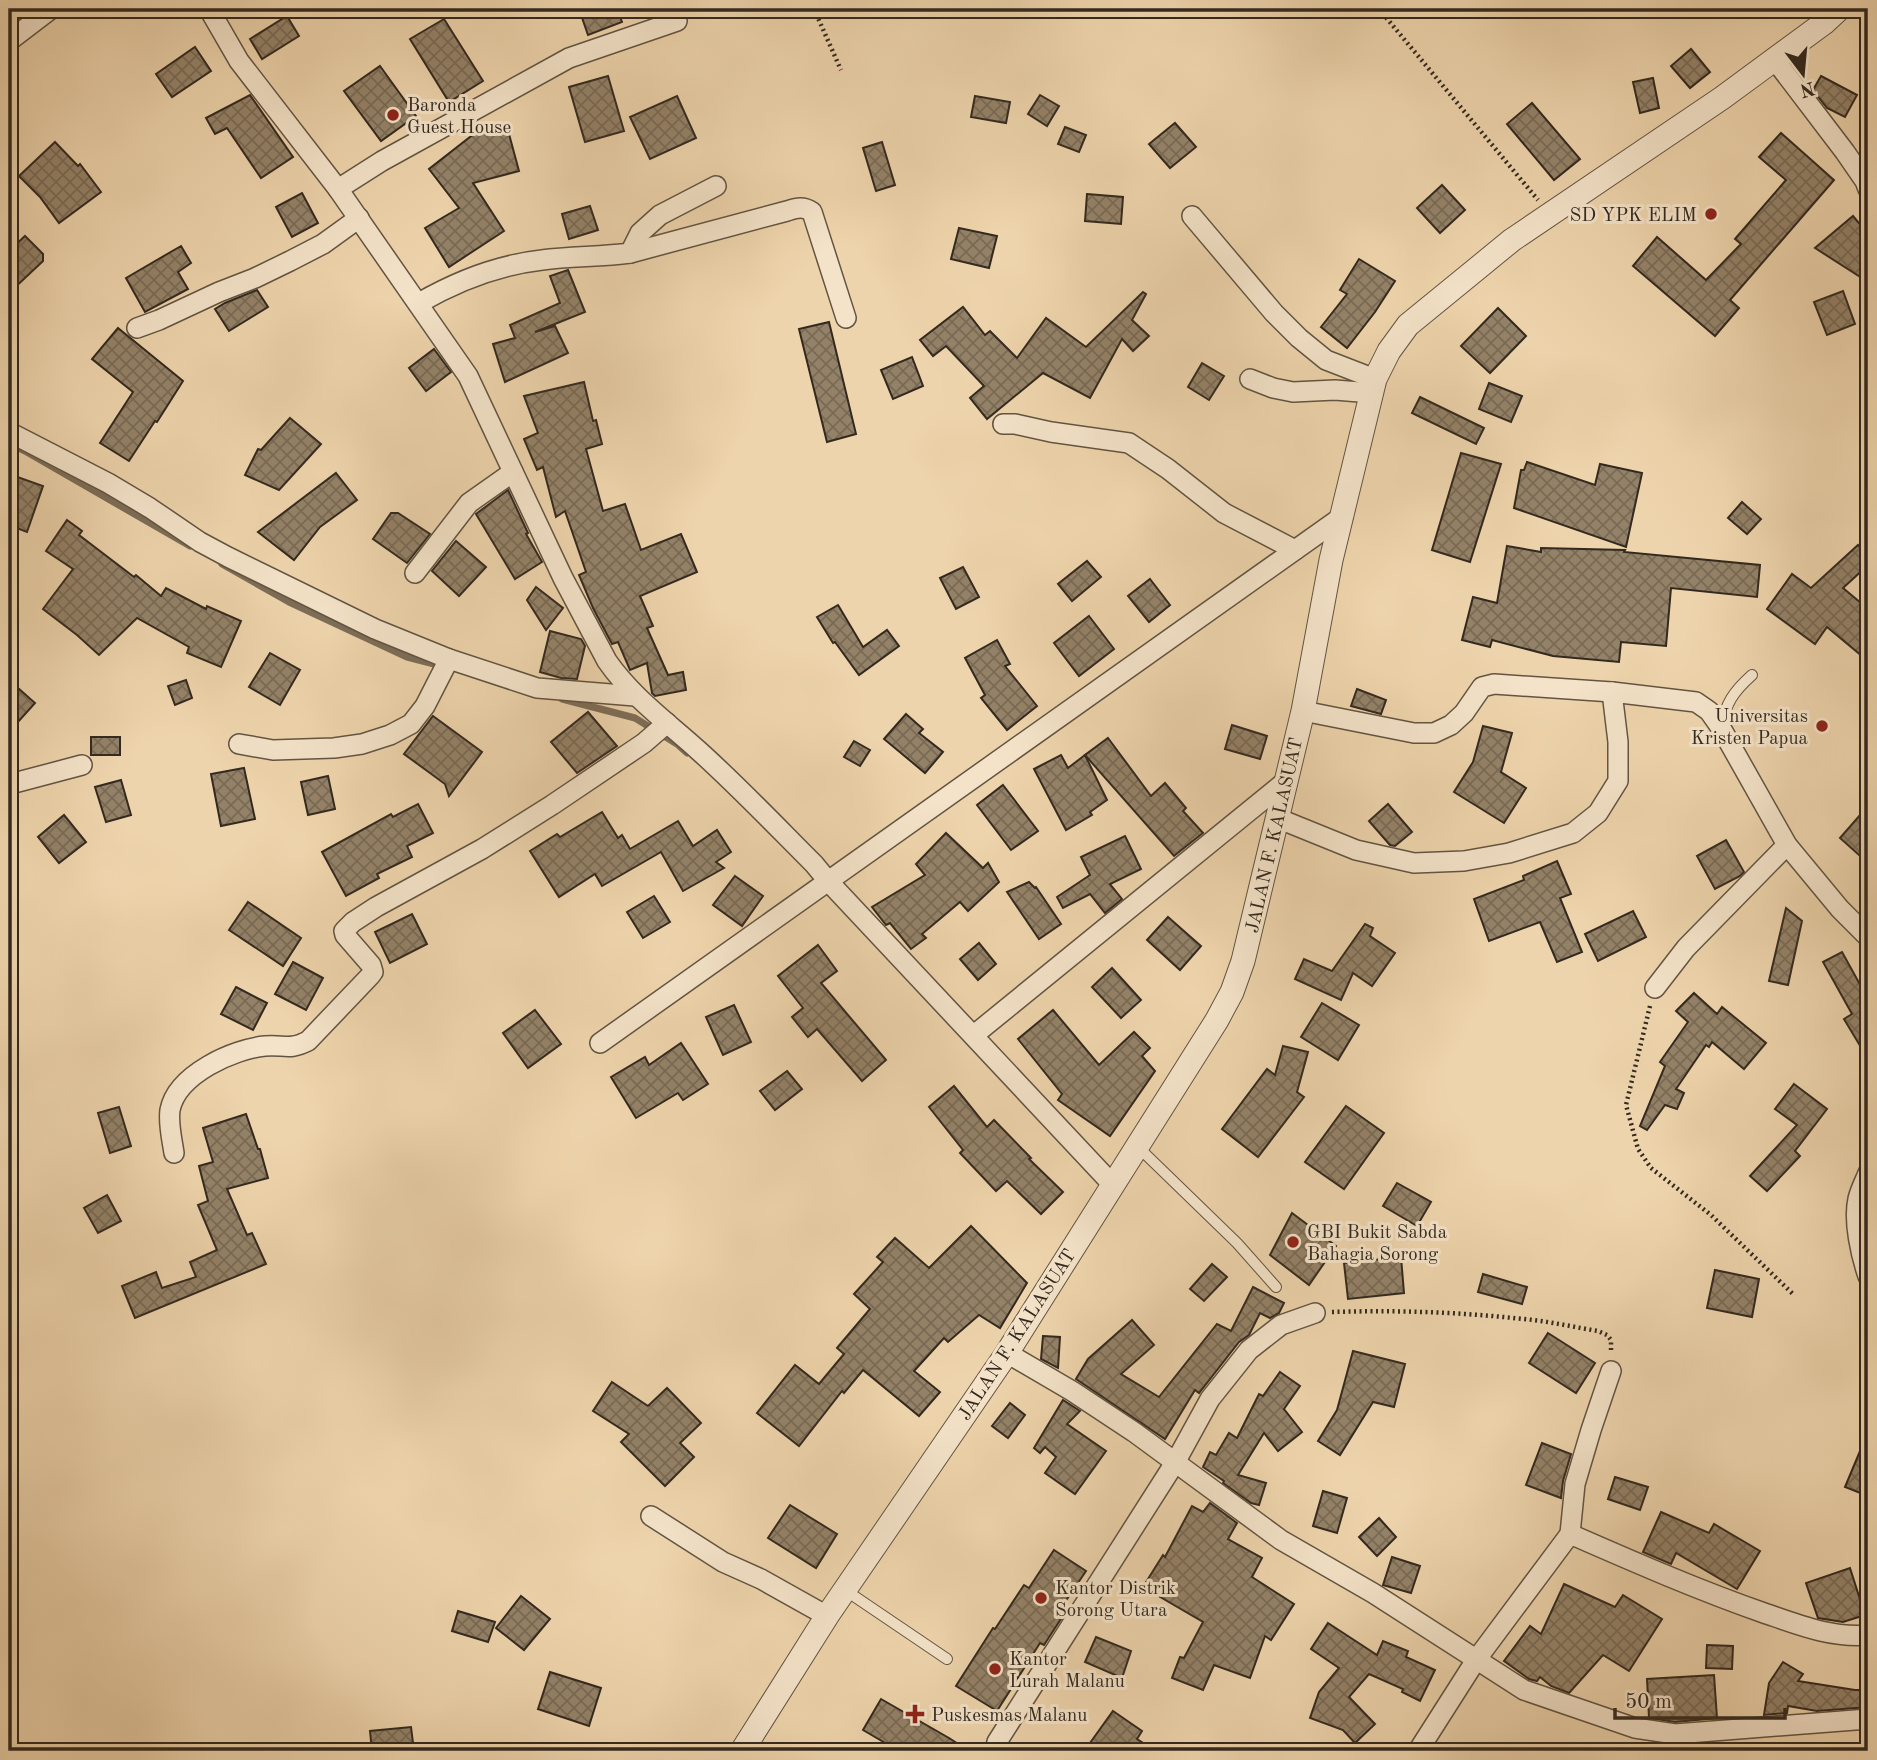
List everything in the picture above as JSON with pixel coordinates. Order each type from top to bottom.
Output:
[{"type":"street","points":[[9,41],[51,9]]},
{"type":"street","points":[[209,9],[239,61],[359,218],[468,376],[563,578],[607,661],[663,726],[744,794],[814,864],[1112,1184]]},
{"type":"street","name":"JALAN F. KALASUAT","points":[[742,1751],[827,1615],[1007,1353],[1217,1020],[1231,992],[1242,961],[1303,711],[1331,560],[1373,386],[1389,351],[1408,325],[1511,240],[1722,99],[1839,9]]},
{"type":"street","points":[[338,190],[382,162],[569,58],[677,21]]},
{"type":"street","points":[[1775,60],[1865,181],[1868,190]]},
{"type":"street","points":[[630,253],[640,233],[660,215],[716,186]]},
{"type":"street","points":[[419,303],[442,289],[495,268],[542,260],[630,253],[802,207],[812,212],[846,318]]},
{"type":"street","points":[[1192,216],[1274,313],[1299,338],[1326,360],[1373,386]]},
{"type":"street","points":[[137,328],[290,261],[323,244],[359,218]]},
{"type":"street","points":[[1250,379],[1293,392],[1373,386]]},
{"type":"street","points":[[1003,424],[1129,443],[1168,469],[1224,513],[1295,550]]},
{"type":"street","points":[[9,432],[108,483],[200,542],[237,562],[446,666],[537,688],[635,696]]},
{"type":"street","points":[[415,573],[469,503],[513,472]]},
{"type":"street","points":[[600,1043],[1343,516]]},
{"type":"street","points":[[239,744],[273,750],[334,748],[362,744],[390,735],[411,724],[425,706],[446,666]]},
{"type":"street","points":[[1303,711],[1414,733],[1434,733],[1451,725],[1464,713],[1482,687],[1494,684],[1612,692],[1696,702],[1709,711],[1721,728],[1787,845],[1840,909],[1868,937]]},
{"type":"street","points":[[1277,817],[1356,850],[1414,863],[1464,861],[1509,853],[1573,833],[1598,813],[1618,781],[1618,742],[1612,692]]},
{"type":"street","points":[[174,1153],[169,1124],[170,1110],[174,1098],[189,1080],[207,1066],[240,1051],[268,1045],[288,1048],[307,1041],[370,976],[373,972],[371,965],[344,931],[353,922],[494,842],[599,775],[663,726]]},
{"type":"street","points":[[9,782],[14,783],[82,765]]},
{"type":"street","points":[[974,1035],[1286,781]]},
{"type":"street","points":[[1655,988],[1686,948],[1787,845]]},
{"type":"street","points":[[1868,1173],[1858,1200],[1857,1223],[1868,1276]]},
{"type":"street","points":[[995,1751],[997,1742],[1176,1461],[1210,1399],[1249,1350],[1281,1325],[1315,1313]]},
{"type":"street","points":[[1007,1353],[1072,1391],[1176,1461],[1281,1540],[1373,1593],[1524,1690],[1635,1728],[1675,1734],[1868,1719]]},
{"type":"street","points":[[1418,1751],[1476,1660],[1570,1534],[1576,1484],[1611,1371]]},
{"type":"street","points":[[651,1516],[723,1562],[761,1579],[827,1615]]},
{"type":"street","points":[[1570,1534],[1659,1573],[1820,1632],[1849,1636],[1868,1635]]},
{"type":"lane","points":[[1721,728],[1730,698],[1752,675]]},
{"type":"lane","points":[[1136,1146],[1237,1243],[1276,1287]]},
{"type":"lane","points":[[845,1590],[947,1659]]},
{"type":"path","points":[[814,9],[841,70]]},
{"type":"path","points":[[1379,9],[1549,214]]},
{"type":"path","points":[[1655,988],[1626,1105],[1638,1149],[1651,1168],[1711,1215],[1794,1295]]},
{"type":"path","points":[[1315,1313],[1456,1313],[1525,1319],[1598,1331],[1611,1340],[1611,1371]]},
{"type":"building","points":[[579,9],[617,9],[622,22],[588,35]]},
{"type":"building","points":[[287,16],[299,36],[262,59],[250,39]]},
{"type":"building","points":[[444,19],[483,81],[449,102],[410,39]]},
{"type":"building","points":[[195,47],[211,71],[172,97],[156,74]]},
{"type":"building","points":[[1691,49],[1710,72],[1690,88],[1671,66]]},
{"type":"building","points":[[380,66],[416,116],[381,141],[344,91]]},
{"type":"building","points":[[608,76],[624,131],[585,142],[569,87]]},
{"type":"building","points":[[1821,76],[1857,95],[1845,117],[1827,108],[1813,90]]},
{"type":"building","points":[[1653,78],[1659,108],[1640,113],[1633,82]]},
{"type":"building","points":[[250,95],[293,157],[261,178],[227,128],[215,134],[206,118]]},
{"type":"building","points":[[1040,95],[1059,106],[1047,126],[1028,114]]},
{"type":"building","points":[[677,96],[696,138],[650,159],[630,117]]},
{"type":"building","points":[[975,96],[1010,102],[1006,123],[971,117]]},
{"type":"building","points":[[1532,103],[1580,159],[1554,180],[1507,124]]},
{"type":"building","points":[[506,123],[519,171],[473,183],[504,231],[449,267],[425,228],[459,208],[429,169],[479,130]]},
{"type":"building","points":[[1175,123],[1196,147],[1170,168],[1149,144]]},
{"type":"building","points":[[1065,127],[1086,135],[1079,152],[1058,144]]},
{"type":"building","points":[[1781,133],[1834,180],[1730,300],[1739,308],[1715,336],[1633,266],[1657,237],[1706,280],[1741,244],[1735,239],[1786,180],[1759,157]]},
{"type":"building","points":[[55,142],[78,166],[80,164],[101,192],[59,223],[40,197],[19,176]]},
{"type":"building","points":[[882,142],[895,185],[876,191],[863,148]]},
{"type":"building","points":[[1442,185],[1465,210],[1440,233],[1417,208]]},
{"type":"building","points":[[302,193],[318,223],[292,237],[276,207]]},
{"type":"building","points":[[1087,194],[1123,197],[1121,224],[1085,221]]},
{"type":"building","points":[[590,206],[598,230],[569,239],[562,214]]},
{"type":"building","points":[[1853,216],[1868,234],[1868,282],[1815,248]]},
{"type":"building","points":[[959,228],[997,236],[989,268],[951,259]]},
{"type":"building","points":[[25,236],[43,254],[43,261],[9,293],[9,251]]},
{"type":"building","points":[[181,246],[191,263],[178,272],[188,289],[145,312],[126,278]]},
{"type":"building","points":[[1359,259],[1395,281],[1347,348],[1321,327],[1347,294],[1340,290]]},
{"type":"building","points":[[568,270],[585,312],[535,332],[555,326],[568,353],[505,382],[493,344],[515,338],[510,325],[560,303],[550,276]]},
{"type":"building","points":[[257,290],[268,307],[229,331],[215,309]]},
{"type":"building","points":[[1843,291],[1855,324],[1827,335],[1814,302]]},
{"type":"building","points":[[1143,292],[1146,294],[1132,320],[1149,336],[1133,351],[1122,339],[1090,398],[1043,373],[987,419],[970,398],[984,386],[946,346],[933,356],[920,340],[963,307],[985,335],[990,331],[1017,358],[1046,318],[1086,347]]},
{"type":"building","points":[[1498,308],[1526,336],[1490,373],[1461,346]]},
{"type":"building","points":[[829,322],[856,434],[827,442],[799,329]]},
{"type":"building","points":[[118,328],[183,381],[129,461],[100,443],[133,392],[92,359]]},
{"type":"building","points":[[434,349],[451,372],[426,391],[409,368]]},
{"type":"building","points":[[912,357],[923,386],[893,399],[881,370]]},
{"type":"building","points":[[1202,363],[1224,376],[1209,400],[1188,387]]},
{"type":"building","points":[[584,382],[593,421],[596,420],[602,444],[586,449],[603,511],[625,504],[641,550],[681,534],[697,572],[640,596],[653,626],[647,628],[668,675],[683,672],[686,690],[655,696],[652,693],[647,663],[630,670],[618,642],[612,644],[579,575],[586,572],[565,511],[556,517],[543,467],[537,470],[524,439],[538,433],[524,396]]},
{"type":"building","points":[[1489,383],[1522,396],[1511,422],[1479,409]]},
{"type":"building","points":[[1420,397],[1484,428],[1476,444],[1412,413]]},
{"type":"building","points":[[290,418],[321,444],[279,490],[245,475],[258,449],[261,450]]},
{"type":"building","points":[[1461,453],[1501,464],[1470,562],[1432,550]]},
{"type":"building","points":[[1527,462],[1595,485],[1600,464],[1642,473],[1626,547],[1514,508],[1521,470],[1524,470]]},
{"type":"building","points":[[336,473],[357,500],[320,527],[294,560],[258,532]]},
{"type":"building","points":[[9,474],[43,486],[27,532],[9,525]]},
{"type":"building","points":[[508,490],[528,533],[526,534],[542,562],[515,579],[476,514]]},
{"type":"building","points":[[1742,502],[1761,519],[1747,534],[1728,518]]},
{"type":"building","points":[[391,513],[398,513],[430,534],[407,563],[373,539]]},
{"type":"building","points":[[67,520],[82,531],[79,535],[161,596],[166,588],[206,609],[207,606],[241,621],[221,667],[187,653],[189,647],[137,618],[99,655],[43,609],[73,569],[46,551]]},
{"type":"building","points":[[456,541],[486,567],[459,596],[432,571]]},
{"type":"building","points":[[1858,545],[1868,556],[1868,565],[1843,588],[1868,609],[1868,661],[1827,627],[1815,644],[1767,609],[1792,574],[1811,588]]},
{"type":"building","points":[[1507,546],[1541,552],[1541,548],[1625,550],[1624,552],[1760,565],[1757,597],[1671,588],[1666,646],[1621,642],[1619,662],[1553,656],[1492,640],[1490,647],[1462,640],[1473,597],[1497,603]]},
{"type":"building","points":[[1087,561],[1101,577],[1072,601],[1058,584]]},
{"type":"building","points":[[963,567],[979,597],[956,609],[940,578]]},
{"type":"building","points":[[1150,579],[1170,605],[1149,622],[1128,596]]},
{"type":"building","points":[[536,587],[563,608],[546,630],[527,600]]},
{"type":"building","points":[[838,605],[863,647],[887,630],[899,646],[859,675],[835,642],[833,643],[817,617]]},
{"type":"building","points":[[1089,616],[1114,649],[1079,676],[1054,643]]},
{"type":"building","points":[[550,631],[581,639],[585,646],[577,679],[540,672]]},
{"type":"building","points":[[997,640],[1010,664],[1005,666],[1037,706],[1007,730],[981,698],[985,695],[965,658]]},
{"type":"building","points":[[270,653],[300,670],[280,705],[249,687]]},
{"type":"building","points":[[9,680],[35,703],[9,732]]},
{"type":"building","points":[[186,680],[192,698],[175,705],[168,686]]},
{"type":"building","points":[[1357,689],[1386,700],[1381,714],[1351,706]]},
{"type":"building","points":[[588,712],[617,746],[577,773],[551,742]]},
{"type":"building","points":[[906,714],[923,729],[919,733],[943,752],[925,773],[884,739]]},
{"type":"building","points":[[433,716],[482,752],[449,796],[445,784],[404,754]]},
{"type":"building","points":[[1232,725],[1267,736],[1260,759],[1225,749]]},
{"type":"building","points":[[1483,726],[1512,733],[1501,772],[1526,788],[1504,823],[1454,792],[1473,762]]},
{"type":"building","points":[[91,737],[120,737],[120,755],[91,755]]},
{"type":"building","points":[[1108,738],[1151,796],[1165,783],[1186,808],[1183,811],[1203,833],[1174,856],[1085,755]]},
{"type":"building","points":[[854,741],[870,750],[860,766],[844,757]]},
{"type":"building","points":[[1061,755],[1068,768],[1085,755],[1107,800],[1090,812],[1092,815],[1066,830],[1034,769]]},
{"type":"building","points":[[244,768],[255,819],[221,826],[211,774]]},
{"type":"building","points":[[328,776],[335,809],[308,815],[301,782]]},
{"type":"building","points":[[121,780],[131,815],[106,822],[95,787]]},
{"type":"building","points":[[1003,785],[1038,831],[1011,850],[977,805]]},
{"type":"building","points":[[418,804],[433,833],[407,846],[412,857],[377,874],[379,878],[346,896],[322,852],[391,814],[393,817]]},
{"type":"building","points":[[1388,804],[1412,832],[1395,846],[1390,845],[1369,821]]},
{"type":"building","points":[[1868,806],[1868,863],[1840,838]]},
{"type":"building","points":[[602,812],[618,838],[622,835],[630,849],[678,821],[693,846],[717,830],[731,852],[716,862],[724,868],[683,891],[661,852],[602,886],[595,874],[559,897],[530,851]]},
{"type":"building","points":[[64,815],[86,842],[59,863],[38,837]]},
{"type":"building","points":[[946,833],[983,868],[988,863],[999,882],[968,911],[960,902],[922,934],[926,938],[911,949],[890,923],[886,925],[872,907],[925,875],[916,864]]},
{"type":"building","points":[[1125,836],[1141,869],[1110,884],[1122,899],[1105,913],[1090,894],[1063,908],[1057,897],[1090,875],[1081,857]]},
{"type":"building","points":[[1726,840],[1744,872],[1715,889],[1697,856]]},
{"type":"building","points":[[1557,861],[1571,894],[1560,898],[1582,952],[1557,962],[1540,922],[1489,941],[1474,899],[1524,880],[1523,876]]},
{"type":"building","points":[[735,876],[763,896],[742,926],[713,905]]},
{"type":"building","points":[[1029,882],[1036,887],[1061,924],[1039,939],[1007,892]]},
{"type":"building","points":[[654,896],[670,922],[643,938],[627,912]]},
{"type":"building","points":[[248,902],[301,938],[283,966],[229,930]]},
{"type":"building","points":[[1786,908],[1802,921],[1788,985],[1769,981]]},
{"type":"building","points":[[1633,911],[1646,937],[1598,961],[1585,934]]},
{"type":"building","points":[[412,914],[427,944],[390,963],[375,932]]},
{"type":"building","points":[[1168,917],[1201,946],[1180,970],[1147,940]]},
{"type":"building","points":[[1365,924],[1373,928],[1370,936],[1395,953],[1372,986],[1353,973],[1341,1000],[1295,979],[1304,959],[1332,971]]},
{"type":"building","points":[[979,943],[996,964],[978,980],[960,959]]},
{"type":"building","points":[[818,945],[837,971],[821,983],[886,1060],[862,1081],[817,1029],[808,1037],[792,1017],[803,1008],[778,976]]},
{"type":"building","points":[[1842,952],[1868,999],[1868,1059],[1844,1019],[1852,1014],[1823,962]]},
{"type":"building","points":[[293,962],[323,978],[306,1010],[275,994]]},
{"type":"building","points":[[1112,968],[1141,1000],[1121,1018],[1092,987]]},
{"type":"building","points":[[236,987],[267,1003],[253,1030],[221,1014]]},
{"type":"building","points":[[1694,993],[1717,1014],[1722,1007],[1766,1043],[1744,1069],[1712,1042],[1709,1047],[1706,1045],[1676,1089],[1684,1093],[1677,1109],[1665,1105],[1647,1130],[1640,1126],[1665,1066],[1660,1062],[1688,1022],[1676,1011]]},
{"type":"building","points":[[1322,1003],[1359,1025],[1338,1060],[1301,1037]]},
{"type":"building","points":[[734,1005],[751,1042],[723,1055],[706,1017]]},
{"type":"building","points":[[535,1010],[561,1044],[528,1068],[503,1033]]},
{"type":"building","points":[[1053,1010],[1099,1065],[1134,1032],[1150,1048],[1142,1056],[1155,1071],[1110,1136],[1058,1100],[1062,1094],[1018,1039]]},
{"type":"building","points":[[681,1043],[708,1084],[683,1100],[678,1093],[636,1118],[611,1077],[645,1057],[649,1065]]},
{"type":"building","points":[[1283,1046],[1308,1052],[1297,1092],[1304,1097],[1258,1157],[1222,1129],[1267,1069],[1275,1075]]},
{"type":"building","points":[[787,1071],[802,1089],[775,1110],[760,1091]]},
{"type":"building","points":[[1794,1084],[1827,1109],[1795,1151],[1800,1156],[1767,1191],[1750,1176],[1797,1125],[1775,1109]]},
{"type":"building","points":[[954,1086],[987,1127],[994,1120],[1063,1192],[1041,1214],[1007,1181],[996,1191],[960,1153],[963,1150],[929,1107]]},
{"type":"building","points":[[1346,1106],[1384,1133],[1344,1189],[1305,1162]]},
{"type":"building","points":[[119,1107],[131,1146],[110,1153],[98,1113]]},
{"type":"building","points":[[246,1114],[268,1178],[227,1189],[247,1235],[252,1233],[266,1264],[135,1318],[122,1286],[156,1272],[162,1288],[196,1277],[190,1262],[217,1250],[198,1205],[208,1201],[199,1166],[213,1162],[203,1128]]},
{"type":"building","points":[[1397,1183],[1431,1202],[1417,1226],[1383,1206]]},
{"type":"building","points":[[107,1195],[121,1221],[98,1233],[84,1208]]},
{"type":"building","name":"GBI Bukit Sabda Bahagia Sorong","points":[[1292,1213],[1336,1246],[1309,1285],[1270,1255]]},
{"type":"building","points":[[971,1226],[1027,1283],[1000,1328],[979,1315],[948,1342],[944,1338],[914,1371],[940,1392],[919,1416],[863,1370],[844,1393],[842,1391],[799,1446],[757,1413],[795,1365],[819,1384],[844,1354],[837,1348],[870,1309],[854,1294],[883,1262],[877,1257],[895,1238],[929,1268]]},
{"type":"building","points":[[1401,1257],[1404,1293],[1348,1299],[1344,1263]]},
{"type":"building","points":[[1212,1264],[1227,1277],[1204,1301],[1190,1289]]},
{"type":"building","points":[[1715,1270],[1759,1279],[1752,1317],[1707,1308]]},
{"type":"building","points":[[1483,1274],[1527,1287],[1522,1304],[1478,1292]]},
{"type":"building","points":[[1253,1287],[1284,1303],[1279,1313],[1270,1318],[1260,1313],[1249,1335],[1239,1342],[1199,1393],[1195,1390],[1165,1439],[1076,1379],[1088,1359],[1132,1320],[1154,1345],[1121,1374],[1159,1397],[1217,1324],[1231,1331]]},
{"type":"building","points":[[1548,1333],[1595,1363],[1576,1393],[1529,1363]]},
{"type":"building","points":[[1043,1336],[1060,1337],[1058,1368],[1041,1359]]},
{"type":"building","points":[[1353,1351],[1405,1364],[1394,1407],[1373,1402],[1340,1455],[1318,1441],[1337,1410]]},
{"type":"building","points":[[1280,1372],[1300,1386],[1284,1409],[1302,1432],[1278,1451],[1264,1433],[1238,1475],[1266,1483],[1259,1505],[1251,1503],[1203,1467],[1210,1452],[1216,1455],[1229,1433],[1237,1438],[1259,1394],[1263,1396]]},
{"type":"building","points":[[612,1382],[648,1406],[667,1388],[701,1423],[680,1443],[694,1457],[665,1486],[621,1442],[629,1434],[593,1411]]},
{"type":"building","points":[[1063,1400],[1080,1411],[1067,1424],[1106,1451],[1075,1494],[1045,1473],[1056,1457],[1045,1447],[1040,1453],[1034,1448]]},
{"type":"building","points":[[1010,1403],[1025,1415],[1008,1438],[992,1426]]},
{"type":"building","points":[[1868,1432],[1868,1496],[1845,1487]]},
{"type":"building","points":[[1542,1443],[1571,1454],[1561,1498],[1526,1485]]},
{"type":"building","points":[[1615,1477],[1648,1487],[1640,1510],[1608,1499]]},
{"type":"building","points":[[1323,1491],[1347,1498],[1337,1533],[1313,1526]]},
{"type":"building","points":[[1210,1503],[1237,1523],[1228,1539],[1262,1558],[1252,1577],[1294,1604],[1271,1640],[1265,1636],[1250,1678],[1214,1665],[1203,1690],[1172,1678],[1180,1657],[1184,1658],[1203,1622],[1143,1587],[1163,1555],[1165,1557],[1192,1506],[1203,1512]]},
{"type":"building","points":[[790,1505],[837,1534],[816,1568],[768,1538]]},
{"type":"building","points":[[1661,1512],[1709,1533],[1714,1524],[1760,1551],[1737,1589],[1676,1553],[1671,1564],[1643,1552]]},
{"type":"building","points":[[1379,1518],[1396,1537],[1377,1556],[1359,1537]]},
{"type":"building","points":[[1054,1550],[1086,1571],[1061,1608],[1066,1611],[1044,1645],[1040,1643],[997,1711],[956,1686],[993,1628],[995,1629],[1024,1585],[1029,1588]]},
{"type":"building","points":[[1392,1557],[1420,1566],[1411,1593],[1383,1585]]},
{"type":"building","points":[[1850,1568],[1865,1615],[1843,1622],[1818,1618],[1806,1583]]},
{"type":"building","points":[[1564,1584],[1615,1607],[1623,1595],[1662,1619],[1629,1671],[1603,1655],[1569,1693],[1551,1686],[1540,1677],[1537,1681],[1529,1679],[1504,1661],[1530,1626],[1541,1634]]},
{"type":"building","points":[[521,1596],[550,1619],[524,1650],[496,1628]]},
{"type":"building","points":[[458,1611],[495,1622],[488,1642],[452,1631]]},
{"type":"building","points":[[1328,1623],[1377,1655],[1383,1641],[1408,1651],[1406,1657],[1435,1670],[1420,1701],[1402,1692],[1403,1689],[1369,1674],[1349,1697],[1375,1724],[1355,1743],[1343,1730],[1310,1718],[1319,1692],[1339,1668],[1311,1649]]},
{"type":"building","points":[[1096,1637],[1131,1651],[1122,1678],[1085,1662]]},
{"type":"building","points":[[1707,1645],[1733,1646],[1732,1669],[1706,1668]]},
{"type":"building","points":[[1783,1662],[1803,1674],[1798,1681],[1868,1690],[1868,1707],[1817,1711],[1788,1706],[1787,1713],[1764,1715],[1769,1683]]},
{"type":"building","points":[[550,1672],[601,1688],[589,1726],[538,1709]]},
{"type":"building","points":[[1714,1675],[1717,1718],[1675,1722],[1649,1718],[1647,1679]]},
{"type":"building","points":[[881,1699],[969,1751],[899,1751],[863,1730]]},
{"type":"building","points":[[1113,1711],[1142,1731],[1137,1739],[1156,1751],[1101,1751],[1090,1743]]},
{"type":"building","points":[[411,1727],[414,1751],[372,1751],[370,1731]]},
{"type":"waterway","points":[[9,443],[190,546]]},
{"type":"waterway","points":[[222,564],[289,602],[407,657],[442,666]]},
{"type":"waterway","points":[[562,699],[635,718],[687,753]]},
{"type":"place","name":"Baronda Guest House","points":[[393,115]]},
{"type":"place","name":"SD YPK ELIM","points":[[1711,214]]},
{"type":"place","name":"Universitas Kristen Papua","points":[[1822,726]]},
{"type":"place","name":"GBI Bukit Sabda Bahagia Sorong","points":[[1293,1242]]},
{"type":"place","name":"Kantor Distrik Sorong Utara","points":[[1041,1598]]},
{"type":"place","name":"Kantor Lurah Malanu","points":[[995,1669]]},
{"type":"place","name":"Puskesmas Malanu","points":[[915,1714]]}]
